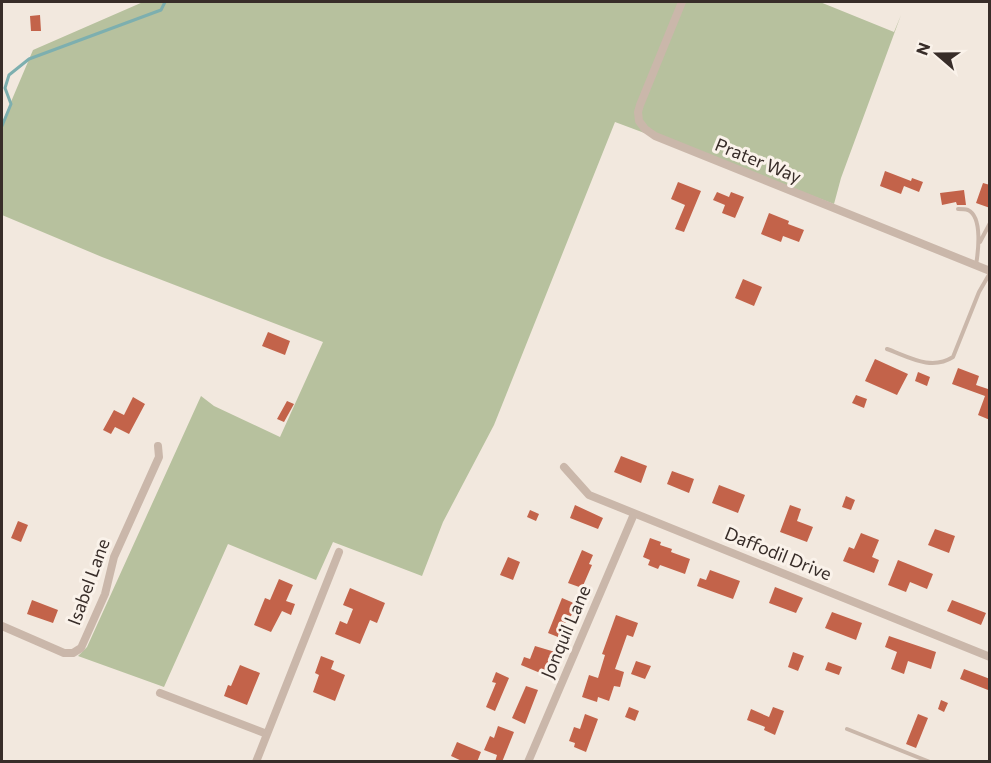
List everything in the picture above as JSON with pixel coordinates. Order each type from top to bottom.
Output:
[{"type":"street","name":"Prater Way","points":[[682,2],[640,105],[638,117],[645,129],[655,136],[717,162],[990,272]]},
{"type":"street","name":"Isabel Lane","points":[[2,626],[64,653],[73,653],[81,648],[105,594],[114,557],[159,457],[158,446]]},
{"type":"street","name":"Daffodil Drive","points":[[564,467],[589,495],[990,657]]},
{"type":"street","name":"Jonquil Lane","points":[[528,762],[634,514]]},
{"type":"street","points":[[256,762],[339,552]]},
{"type":"street","points":[[160,693],[267,734]]},
{"type":"lane","points":[[958,208],[969,210],[973,215],[979,243],[976,266]]},
{"type":"lane","points":[[979,243],[990,223]]},
{"type":"lane","points":[[887,349],[927,364],[944,363],[953,357],[979,292],[990,272]]},
{"type":"lane","points":[[847,729],[930,762]]},
{"type":"green space","points":[[143,2],[820,2],[894,32],[901,15],[841,178],[834,204],[615,122],[494,425],[443,522],[422,576],[333,542],[316,580],[228,544],[164,687],[78,656],[87,647],[201,396],[214,406],[280,437],[323,342],[102,257],[2,215],[2,123],[33,50]]},
{"type":"building","points":[[40,15],[41,31],[31,31],[30,16]]},
{"type":"building","points":[[885,171],[911,181],[912,178],[923,182],[919,192],[904,186],[901,194],[880,186]]},
{"type":"building","points":[[678,182],[701,191],[684,232],[675,229],[685,205],[671,199]]},
{"type":"building","points":[[983,183],[990,185],[990,208],[976,203]]},
{"type":"building","points":[[964,190],[966,205],[957,205],[956,202],[942,205],[940,193]]},
{"type":"building","points":[[717,192],[729,197],[731,192],[744,197],[735,218],[722,213],[725,205],[713,200]]},
{"type":"building","points":[[769,213],[804,230],[799,242],[783,236],[781,242],[761,234]]},
{"type":"building","points":[[743,279],[762,287],[754,306],[735,298]]},
{"type":"building","points":[[268,332],[290,341],[285,355],[262,346]]},
{"type":"building","points":[[875,359],[908,374],[897,395],[865,381]]},
{"type":"building","points":[[958,368],[979,376],[976,385],[988,389],[990,386],[990,420],[978,415],[985,396],[952,384]]},
{"type":"building","points":[[918,372],[930,377],[927,386],[915,381]]},
{"type":"building","points":[[856,395],[867,399],[864,408],[852,403]]},
{"type":"building","points":[[133,397],[145,404],[129,434],[115,427],[111,434],[103,430],[114,410],[124,415]]},
{"type":"building","points":[[287,401],[294,404],[284,422],[277,419]]},
{"type":"building","points":[[621,456],[647,466],[641,483],[614,472]]},
{"type":"building","points":[[672,471],[694,479],[689,493],[667,484]]},
{"type":"building","points":[[719,485],[745,495],[738,513],[712,503]]},
{"type":"building","points":[[846,496],[855,500],[851,510],[842,507]]},
{"type":"building","points":[[575,505],[603,518],[598,529],[570,518]]},
{"type":"building","points":[[790,505],[801,509],[797,521],[813,527],[807,542],[780,532]]},
{"type":"building","points":[[530,510],[539,514],[536,521],[527,517]]},
{"type":"building","points":[[18,521],[28,525],[21,542],[11,538]]},
{"type":"building","points":[[935,529],[955,536],[949,553],[928,545]]},
{"type":"building","points":[[861,533],[879,540],[872,557],[879,560],[874,573],[843,561],[849,547],[854,549]]},
{"type":"building","points":[[650,538],[672,549],[671,552],[690,559],[685,574],[660,565],[658,569],[648,565],[650,560],[643,557]]},
{"type":"building","points":[[582,550],[593,555],[589,564],[592,565],[582,588],[568,583]]},
{"type":"building","points":[[508,557],[520,562],[513,580],[500,575]]},
{"type":"building","points":[[898,560],[933,574],[927,589],[910,582],[906,592],[888,585]]},
{"type":"building","points":[[710,570],[740,581],[733,599],[697,586],[700,578],[706,580]]},
{"type":"building","points":[[279,579],[293,585],[286,601],[295,604],[291,615],[282,611],[271,632],[254,625],[265,598],[270,600]]},
{"type":"building","points":[[775,587],[803,598],[796,613],[769,603]]},
{"type":"building","points":[[350,588],[385,603],[377,623],[370,620],[360,644],[335,634],[340,621],[347,624],[353,609],[343,605]]},
{"type":"building","points":[[562,598],[576,604],[569,621],[567,620],[558,637],[548,633]]},
{"type":"building","points":[[32,600],[58,610],[53,623],[27,614]]},
{"type":"building","points":[[952,600],[986,613],[981,625],[947,611]]},
{"type":"building","points":[[832,612],[862,623],[856,640],[825,628]]},
{"type":"building","points":[[616,615],[638,623],[633,637],[627,635],[615,669],[624,672],[620,687],[614,686],[609,701],[598,697],[597,702],[582,697],[589,675],[598,678],[605,655],[602,654]]},
{"type":"building","points":[[889,636],[936,652],[931,669],[908,661],[904,674],[891,669],[897,652],[885,647]]},
{"type":"building","points":[[535,646],[555,652],[545,675],[521,665],[524,657],[530,659]]},
{"type":"building","points":[[793,652],[804,656],[798,671],[788,667]]},
{"type":"building","points":[[321,656],[334,661],[331,669],[345,675],[335,701],[313,692],[319,675],[315,673]]},
{"type":"building","points":[[636,661],[651,666],[645,679],[631,674]]},
{"type":"building","points":[[828,662],[842,667],[839,675],[825,670]]},
{"type":"building","points":[[240,665],[260,673],[247,705],[224,696]]},
{"type":"building","points":[[964,669],[990,679],[988,690],[960,679]]},
{"type":"building","points":[[496,672],[509,678],[495,711],[486,707],[496,683],[492,682]]},
{"type":"building","points":[[526,686],[538,690],[525,724],[512,718]]},
{"type":"building","points":[[941,700],[948,703],[944,712],[938,709]]},
{"type":"building","points":[[629,707],[639,711],[635,721],[625,717]]},
{"type":"building","points":[[773,707],[784,711],[775,735],[764,730],[765,727],[747,720],[751,709],[769,717]]},
{"type":"building","points":[[585,714],[598,719],[586,752],[574,747],[575,743],[569,741],[574,727],[580,729]]},
{"type":"building","points":[[918,714],[928,718],[916,748],[906,744]]},
{"type":"building","points":[[498,726],[514,732],[502,762],[495,762],[497,755],[484,750],[490,736],[494,738]]},
{"type":"building","points":[[457,742],[481,752],[477,762],[464,762],[451,756]]},
{"type":"waterway","points":[[2,126],[11,104],[5,88],[9,75],[29,59],[161,10],[165,2]]}]
